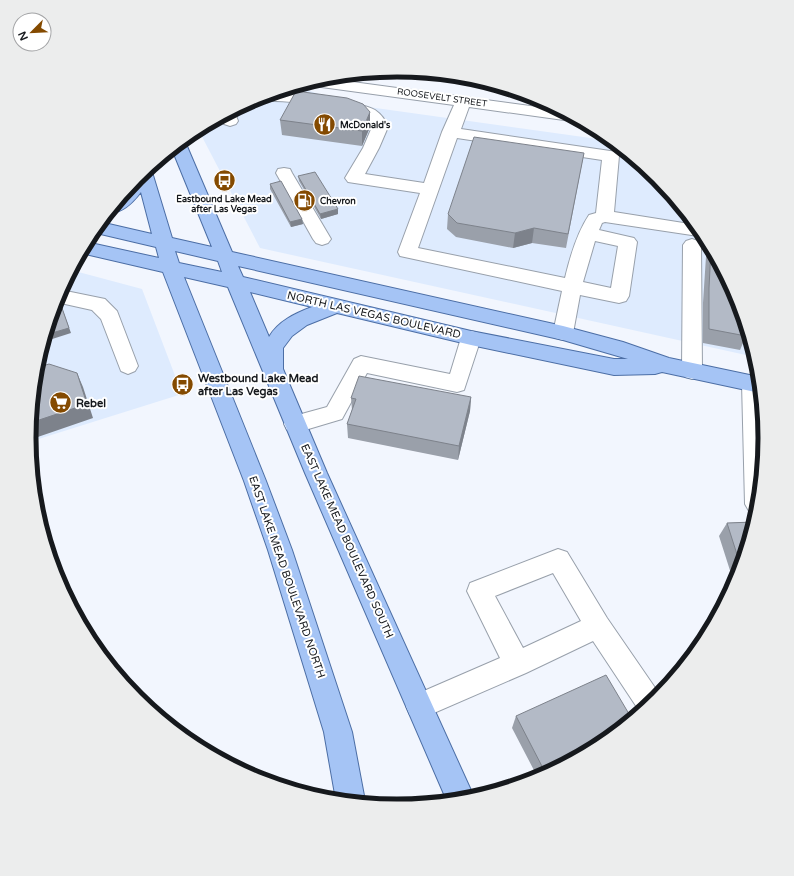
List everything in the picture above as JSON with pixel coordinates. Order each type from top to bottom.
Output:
[{"type":"main road","name":"EAST LAKE MEAD BOULEVARD SOUTH","points":[[180,150],[295,424],[458,794]]},
{"type":"main road","name":"EAST LAKE MEAD BOULEVARD NORTH","points":[[146,179],[171,268],[255,481],[280,550],[338,732],[350,796]]},
{"type":"main road","name":"NORTH LAS VEGAS BOULEVARD","points":[[103,229],[563,333],[623,349],[666,365],[754,384]]},
{"type":"main road","name":"NORTH LAS VEGAS BOULEVARD","points":[[89,249],[236,282],[471,338],[614,367],[666,365]]},
{"type":"main road","points":[[273,369],[273,347],[281,335],[293,324],[305,317],[336,306]]},
{"type":"street","points":[[352,86],[359,79]]},
{"type":"street","name":"ROOSEVELT STREET","points":[[331,83],[557,114]]},
{"type":"street","points":[[279,97],[353,107],[370,114],[379,123],[380,127],[371,148],[354,178],[429,189]]},
{"type":"street","points":[[462,101],[407,252],[620,296],[628,242],[588,234]]},
{"type":"street","points":[[450,132],[611,156],[605,216]]},
{"type":"street","points":[[284,173],[322,239]]},
{"type":"street","points":[[563,333],[572,286],[588,234],[595,219],[605,216],[697,238],[692,371]]},
{"type":"street","points":[[64,297],[98,304],[110,316],[128,366]]},
{"type":"street","points":[[295,424],[334,413],[361,364],[457,384],[471,338]]},
{"type":"street","points":[[756,404],[757,466]]},
{"type":"street","points":[[518,664],[479,591],[558,560],[598,626],[646,698]]},
{"type":"street","points":[[420,706],[518,664],[598,626]]},
{"type":"shaded area","points":[[304,89],[347,104],[600,139],[635,167],[652,183],[683,218],[697,237],[721,278],[731,300],[748,356],[260,248],[201,135],[237,114],[281,96]]},
{"type":"shaded area","points":[[76,271],[142,289],[182,394],[36,440],[39,391],[48,345],[63,300]]},
{"type":"building","points":[[297,91],[347,98],[363,104],[370,112],[362,131],[280,120]]},
{"type":"building","points":[[474,137],[584,153],[568,234],[534,228],[515,233],[457,223],[448,214]]},
{"type":"building","points":[[315,172],[338,209],[320,214],[298,176]]},
{"type":"building","points":[[281,181],[302,219],[290,222],[270,184]]},
{"type":"building","points":[[710,259],[731,300],[743,335],[709,329]]},
{"type":"building","points":[[60,308],[62,308],[69,328],[52,333],[55,322]]},
{"type":"building","points":[[49,364],[77,373],[87,404],[37,421],[39,391],[44,366]]},
{"type":"building","points":[[359,376],[471,397],[459,446],[347,424],[356,399],[351,398]]},
{"type":"building","points":[[748,522],[738,557],[727,523]]},
{"type":"building","points":[[606,675],[629,714],[598,738],[577,751],[543,768],[516,716]]},
{"type":"place","name":"McDonald's","points":[[324,125]]},
{"type":"place","name":"Eastbound Lake Mead after Las Vegas","points":[[224,180]]},
{"type":"place","name":"Chevron","points":[[304,201]]},
{"type":"place","name":"Westbound Lake Mead after Las Vegas","points":[[183,384]]},
{"type":"place","name":"Rebel","points":[[60,403]]}]
